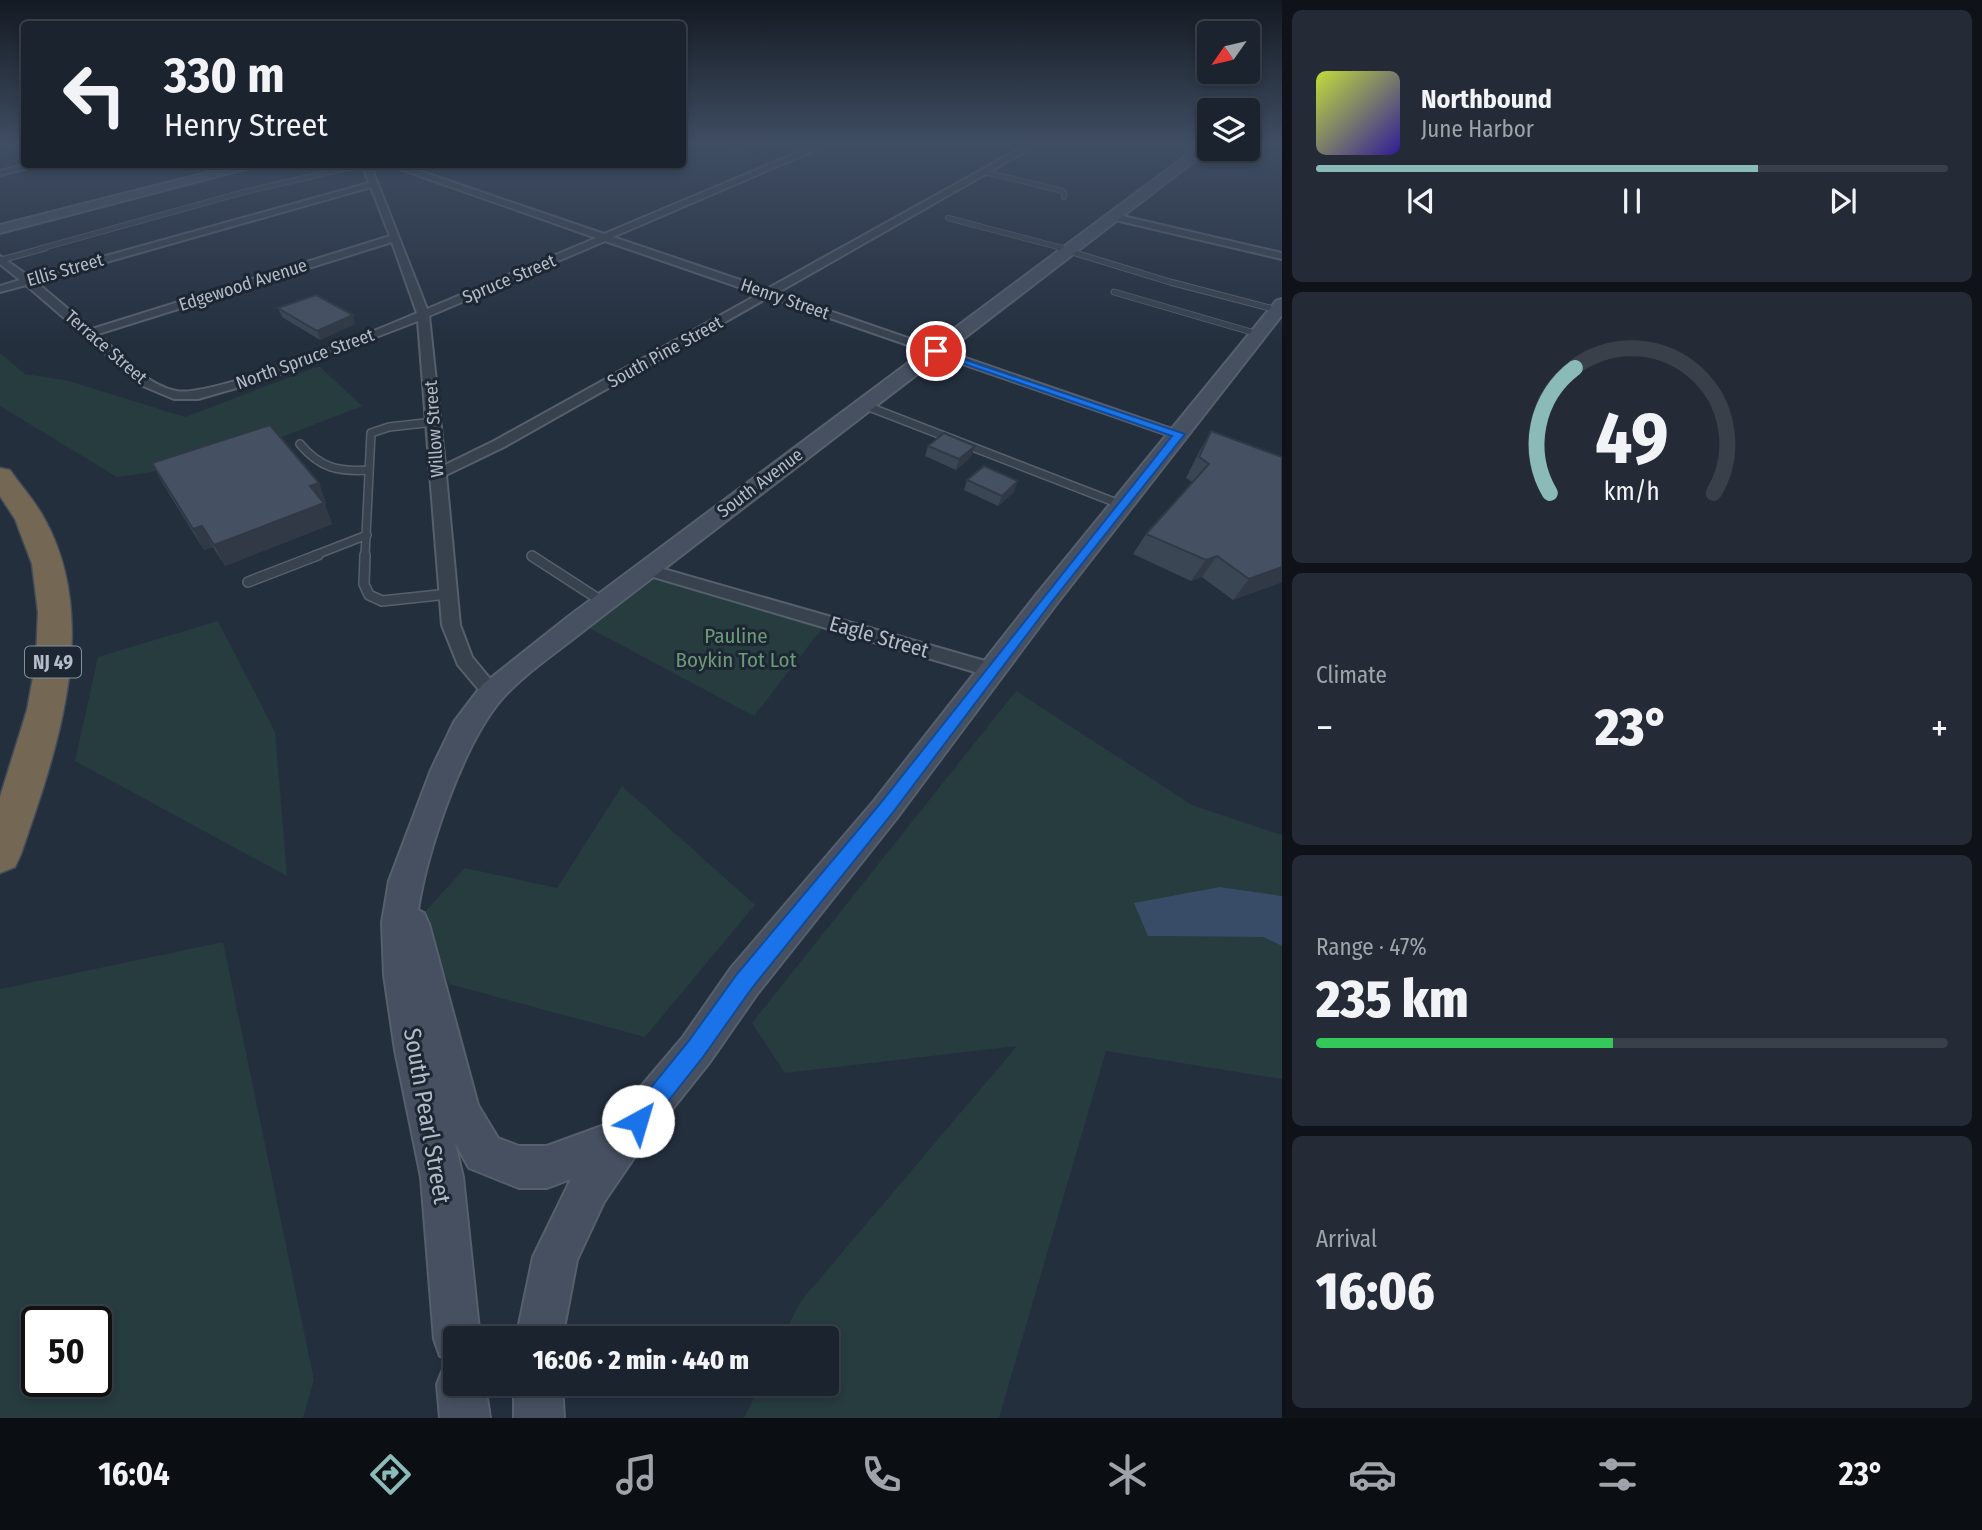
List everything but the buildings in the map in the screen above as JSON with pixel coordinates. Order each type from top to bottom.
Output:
[{"type":"highway","name":"NJ 49","points":[[0,476],[24,508],[47,559],[56,617],[46,714],[16,779],[0,854]]},
{"type":"main road","points":[[0,229],[79,209]]},
{"type":"main road","name":"South Avenue","points":[[404,895],[446,770],[464,730],[492,692],[646,569],[1124,209]]},
{"type":"main road","points":[[541,1326],[555,1257],[589,1187],[624,1138],[696,1050],[744,981],[885,810],[992,670],[1272,316]]},
{"type":"main road","points":[[404,895],[460,1113],[484,1153],[519,1167],[547,1167],[624,1138]]},
{"type":"main road","name":"South Pearl Street","points":[[404,895],[399,922],[402,975],[414,1050],[442,1177],[456,1326]]},
{"type":"main road","points":[[462,1396],[464,1418]]},
{"type":"main road","points":[[538,1396],[539,1418]]},
{"type":"street","name":"Ellis Street","points":[[0,289],[284,209]]},
{"type":"street","name":"Willow Street","points":[[384,209],[419,297],[423,315],[451,625],[464,660],[492,692]]},
{"type":"street","name":"Henry Street","points":[[522,209],[1179,434]]},
{"type":"street","name":"Spruce Street","points":[[423,315],[673,209]]},
{"type":"street","name":"South Pine Street","points":[[438,474],[499,444],[918,209]]},
{"type":"street","points":[[1114,217],[1282,256]]},
{"type":"street","name":"Edgewood Avenue","points":[[91,333],[395,238]]},
{"type":"street","name":"Terrace Street","points":[[0,260],[91,333],[146,383],[164,393],[185,397]]},
{"type":"street","name":"North Spruce Street","points":[[185,397],[213,392],[260,377],[423,315]]},
{"type":"street","name":"Eagle Street","points":[[646,569],[992,670]]},
{"type":"lane","points":[[0,260],[185,209]]},
{"type":"lane","points":[[948,218],[1068,251],[1272,316]]},
{"type":"lane","points":[[1114,292],[1272,316]]},
{"type":"lane","points":[[864,405],[1122,505]]},
{"type":"lane","points":[[434,422],[374,430],[371,433],[365,584],[369,595],[382,601],[449,594]]},
{"type":"lane","points":[[300,444],[323,467],[333,472],[369,470]]},
{"type":"lane","points":[[248,582],[366,535]]},
{"type":"lane","points":[[533,556],[603,602]]},
{"type":"green space","points":[[0,353],[25,374],[69,381],[185,417],[319,366],[362,406],[259,446],[147,473],[117,477],[0,406]]},
{"type":"green space","name":"Pauline Boykin Tot Lot","points":[[646,569],[827,622],[754,716],[578,622]]},
{"type":"green space","points":[[218,621],[275,732],[287,876],[75,761],[98,657]]},
{"type":"green space","points":[[1016,691],[1192,805],[1282,835],[1282,896],[1220,887],[1148,936],[1263,937],[1282,946],[1282,1079],[1106,1051],[999,1418],[744,1418],[755,1396],[839,1396],[839,1326],[788,1326],[801,1301],[1017,1046],[785,1073],[752,1023]]},
{"type":"green space","points":[[622,786],[755,905],[645,1037],[449,984],[421,916],[465,868],[557,888]]},
{"type":"green space","points":[[223,942],[314,1380],[303,1418],[0,1418],[0,989]]},
{"type":"water","points":[[1220,887],[1282,896],[1282,946],[1263,937],[1148,936],[1134,903]]},
{"type":"route","points":[[638,1121],[696,1050],[744,981],[885,810],[1045,601],[1179,434],[936,351]]}]
